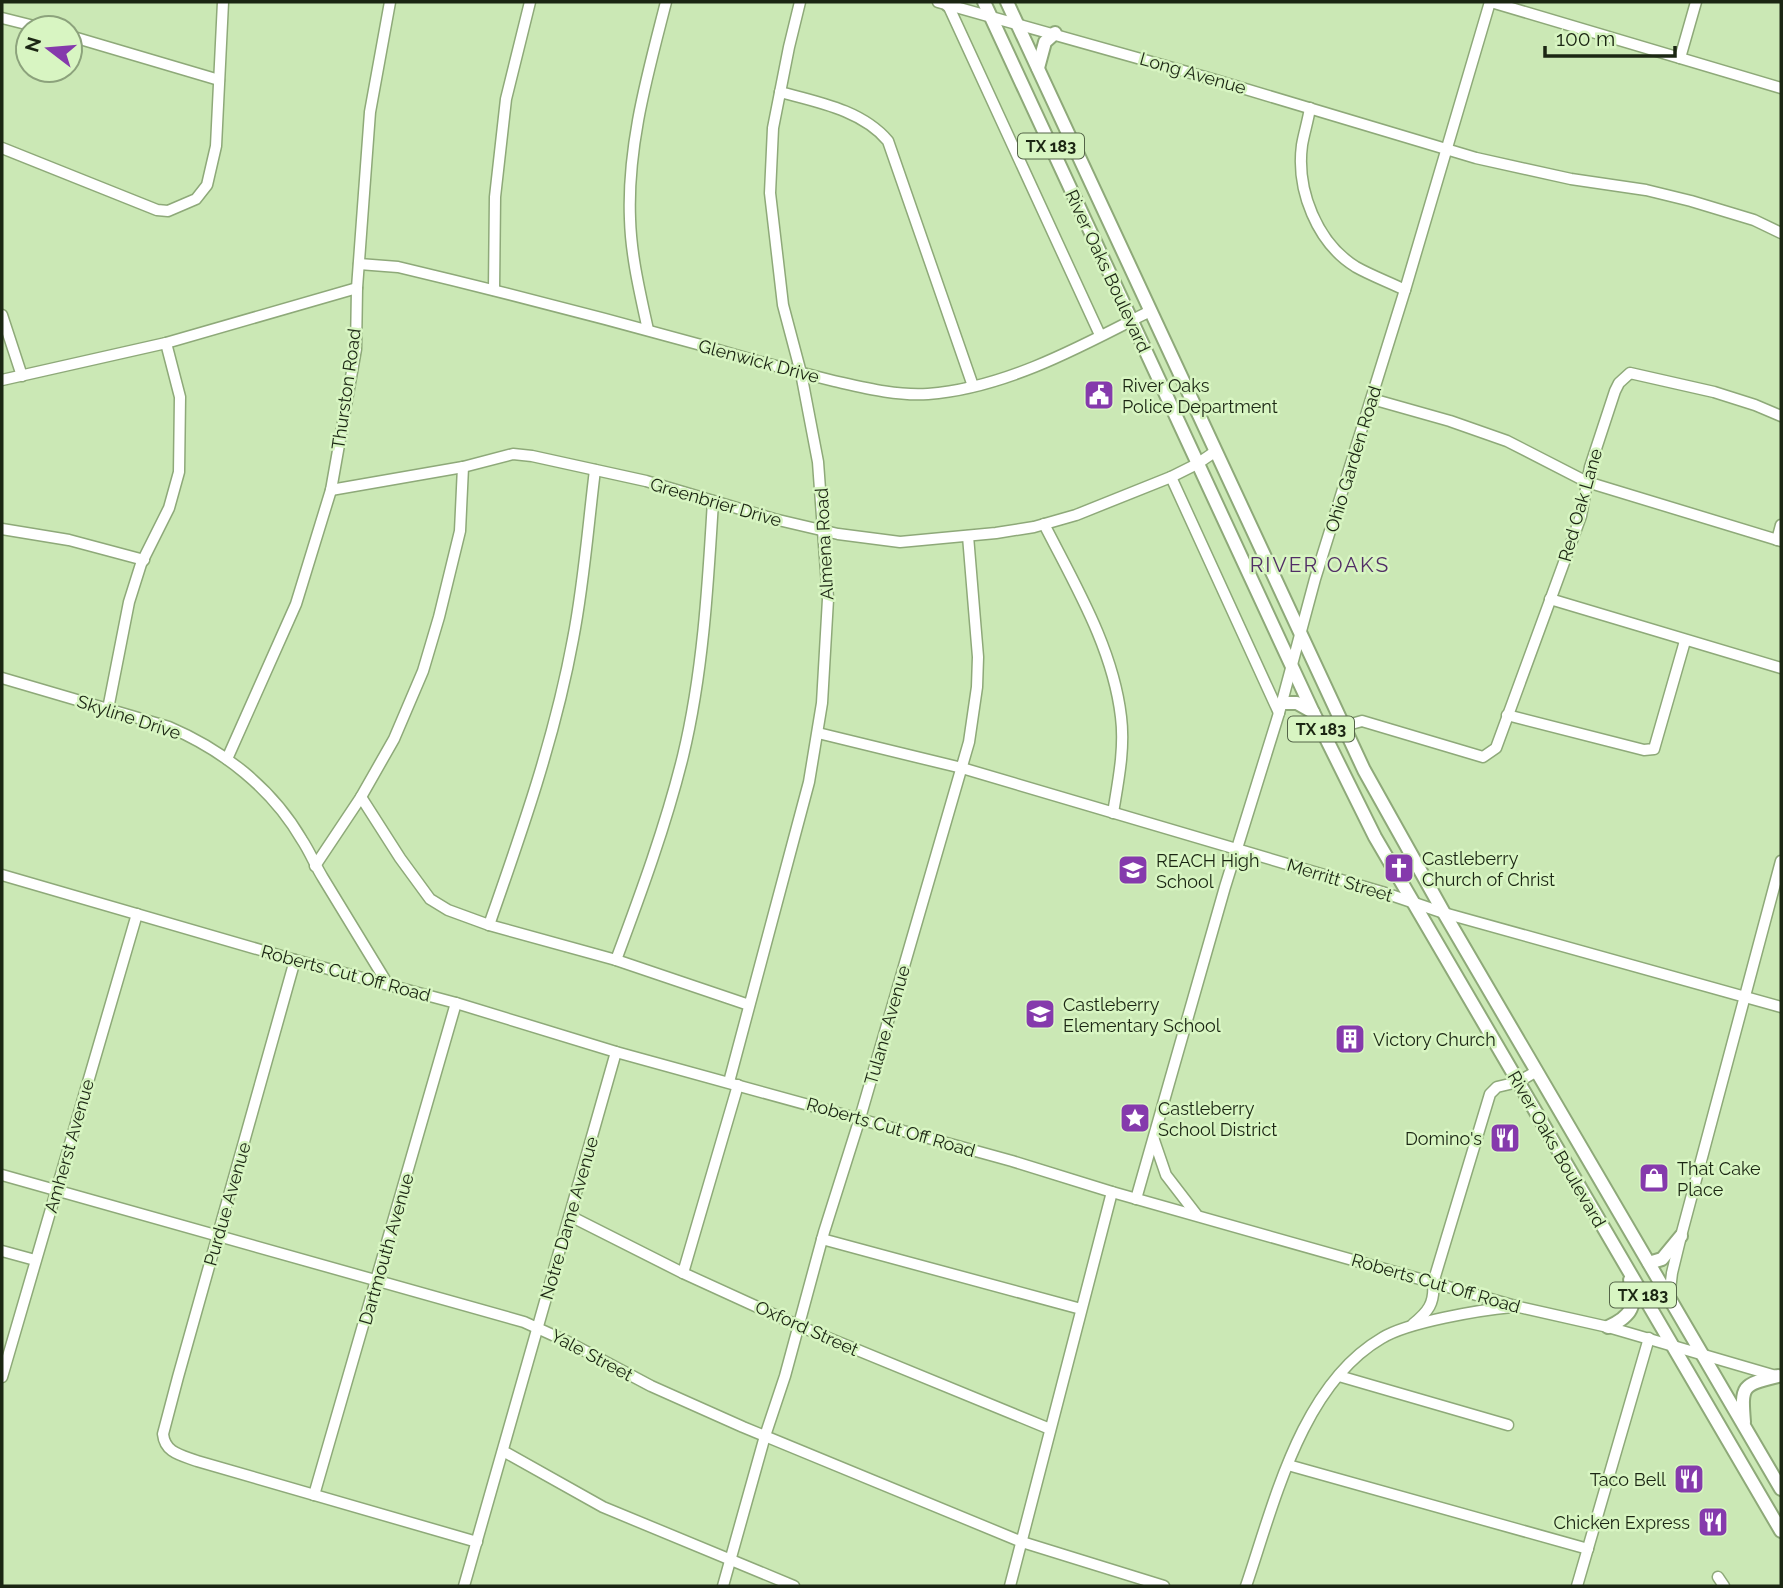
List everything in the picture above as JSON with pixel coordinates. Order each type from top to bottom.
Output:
[{"type":"main road","name":"River Oaks Boulevard","points":[[984,2],[1313,712],[1375,837],[1673,1345],[1776,1509],[1781,1531]]},
{"type":"main road","name":"River Oaks Boulevard","points":[[1009,3],[1301,635],[1382,803],[1781,1489]]},
{"type":"main road","points":[[1038,68],[1045,42],[1055,33]]},
{"type":"main road","points":[[1241,558],[1251,560],[1278,618],[1284,617],[1289,608]]},
{"type":"main road","points":[[1301,684],[1311,683],[1315,686],[1338,733],[1346,731]]},
{"type":"main road","points":[[1281,708],[1297,704],[1313,712]]},
{"type":"main road","points":[[1605,1231],[1624,1220]]},
{"type":"main road","points":[[1649,1263],[1662,1259],[1681,1236]]},
{"type":"main road","points":[[1608,1327],[1622,1320],[1633,1304],[1633,1291],[1626,1266]]},
{"type":"main road","points":[[1744,1426],[1741,1402],[1748,1386],[1753,1382],[1780,1377]]},
{"type":"street","points":[[2,148],[144,206],[168,211],[196,199],[207,184],[216,146],[223,2]]},
{"type":"street","name":"Thurston Road","points":[[227,759],[296,604],[331,490],[356,349],[357,288],[370,112],[390,2]]},
{"type":"street","points":[[494,290],[495,197],[506,99],[530,2]]},
{"type":"street","points":[[648,330],[633,258],[629,218],[632,147],[666,2]]},
{"type":"street","name":"Almena Road","points":[[683,1273],[809,782],[822,703],[828,599],[818,462],[801,373],[783,305],[770,193],[774,128],[800,2]]},
{"type":"street","points":[[1490,2],[1781,88]]},
{"type":"street","name":"Ohio Garden Road","points":[[1136,1199],[1237,849],[1281,708],[1315,579],[1372,399],[1490,2]]},
{"type":"street","points":[[1680,58],[1696,2]]},
{"type":"street","points":[[946,3],[1100,335]]},
{"type":"street","name":"Long Avenue","points":[[946,3],[1446,150],[1557,176],[1646,190],[1691,201],[1754,220],[1781,233]]},
{"type":"street","points":[[84,40],[219,80]]},
{"type":"street","points":[[780,92],[832,106],[870,124],[888,141],[973,386]]},
{"type":"street","points":[[1310,108],[1302,147],[1303,185],[1313,216],[1327,242],[1342,256],[1357,267],[1405,290]]},
{"type":"street","name":"Glenwick Drive","points":[[359,264],[398,267],[494,290],[801,373],[871,390],[905,395],[930,394],[973,386],[1059,356],[1150,311]]},
{"type":"street","points":[[2,380],[166,343],[357,288]]},
{"type":"street","points":[[2,316],[22,376]]},
{"type":"street","points":[[108,709],[129,602],[144,560],[169,508],[178,472],[180,397],[166,343]]},
{"type":"street","name":"Red Oak Lane","points":[[1346,731],[1362,722],[1483,757],[1496,748],[1581,516],[1587,482],[1615,391],[1630,373],[1714,392],[1781,416]]},
{"type":"street","points":[[1372,399],[1450,421],[1507,441],[1587,482],[1779,540],[1781,525]]},
{"type":"street","name":"Greenbrier Drive","points":[[331,490],[463,467],[513,454],[646,481],[824,531],[900,542],[968,537],[1045,524],[1076,515],[1171,477],[1216,452]]},
{"type":"street","points":[[315,866],[362,797],[407,712],[426,660],[460,531],[463,467]]},
{"type":"street","points":[[489,925],[527,816],[554,724],[573,638],[595,470]]},
{"type":"street","points":[[1171,477],[1281,708]]},
{"type":"street","points":[[616,960],[643,887],[683,757],[697,681],[713,501]]},
{"type":"street","points":[[1045,524],[1092,620],[1115,681],[1121,720],[1121,762],[1113,813]]},
{"type":"street","points":[[2,529],[69,540],[144,560]]},
{"type":"street","name":"Tulane Avenue","points":[[723,1586],[822,1239],[962,768],[976,687],[978,657],[968,537]]},
{"type":"street","points":[[1550,599],[1781,668]]},
{"type":"street","points":[[1507,715],[1644,750],[1654,748],[1685,641]]},
{"type":"street","name":"Skyline Drive","points":[[2,678],[169,727],[192,737],[257,782],[302,838],[315,866],[387,983]]},
{"type":"street","name":"Merritt Street","points":[[818,733],[962,768],[1444,913],[1781,1007]]},
{"type":"street","points":[[362,797],[400,858],[430,899],[447,911],[616,960],[750,1005]]},
{"type":"street","points":[[1669,1298],[1681,1236],[1781,861]]},
{"type":"street","name":"Roberts Cut Off Road","points":[[2,875],[1433,1283],[1649,1338],[1780,1377]]},
{"type":"street","name":"Amherst Avenue","points":[[2,1377],[137,914]]},
{"type":"street","name":"Purdue Avenue","points":[[295,960],[163,1434],[171,1451],[314,1495]]},
{"type":"street","name":"Dartmouth Avenue","points":[[314,1495],[456,1003]]},
{"type":"street","name":"Notre Dame Avenue","points":[[464,1586],[616,1052]]},
{"type":"street","points":[[1409,1327],[1427,1313],[1435,1297],[1433,1283],[1490,1094],[1497,1087],[1518,1082],[1537,1071]]},
{"type":"street","points":[[1154,1139],[1166,1175],[1196,1215]]},
{"type":"street","name":"Yale Street","points":[[2,1175],[538,1327],[651,1386],[765,1436],[1022,1542],[1164,1586]]},
{"type":"street","points":[[1010,1586],[1112,1192]]},
{"type":"street","name":"Oxford Street","points":[[570,1216],[683,1273],[799,1326],[1050,1429]]},
{"type":"street","points":[[822,1239],[1081,1309]]},
{"type":"street","points":[[2,1251],[35,1260]]},
{"type":"street","points":[[1246,1586],[1288,1465],[1306,1425],[1324,1394],[1339,1376],[1369,1346],[1384,1336],[1409,1327],[1489,1309],[1519,1307]]},
{"type":"street","points":[[1577,1586],[1649,1338]]},
{"type":"street","points":[[1339,1376],[1508,1425]]},
{"type":"street","points":[[503,1451],[603,1507],[794,1586]]},
{"type":"street","points":[[1288,1465],[1588,1549]]},
{"type":"street","points":[[314,1495],[477,1542]]},
{"type":"place","name":"River Oaks Police Department","points":[[1099,395]]},
{"type":"place","name":"Castleberry Church of Christ","points":[[1399,868]]},
{"type":"place","name":"REACH High School","points":[[1133,870]]},
{"type":"place","name":"Castleberry Elementary School","points":[[1040,1014]]},
{"type":"place","name":"Victory Church","points":[[1350,1039]]},
{"type":"place","name":"Castleberry School District","points":[[1135,1118]]},
{"type":"place","name":"Domino's","points":[[1505,1138]]},
{"type":"place","name":"That Cake Place","points":[[1654,1178]]},
{"type":"place","name":"Taco Bell","points":[[1689,1479]]},
{"type":"place","name":"Chicken Express","points":[[1713,1522]]},
{"type":"district","name":"RIVER OAKS","points":[[1320,564]]}]
